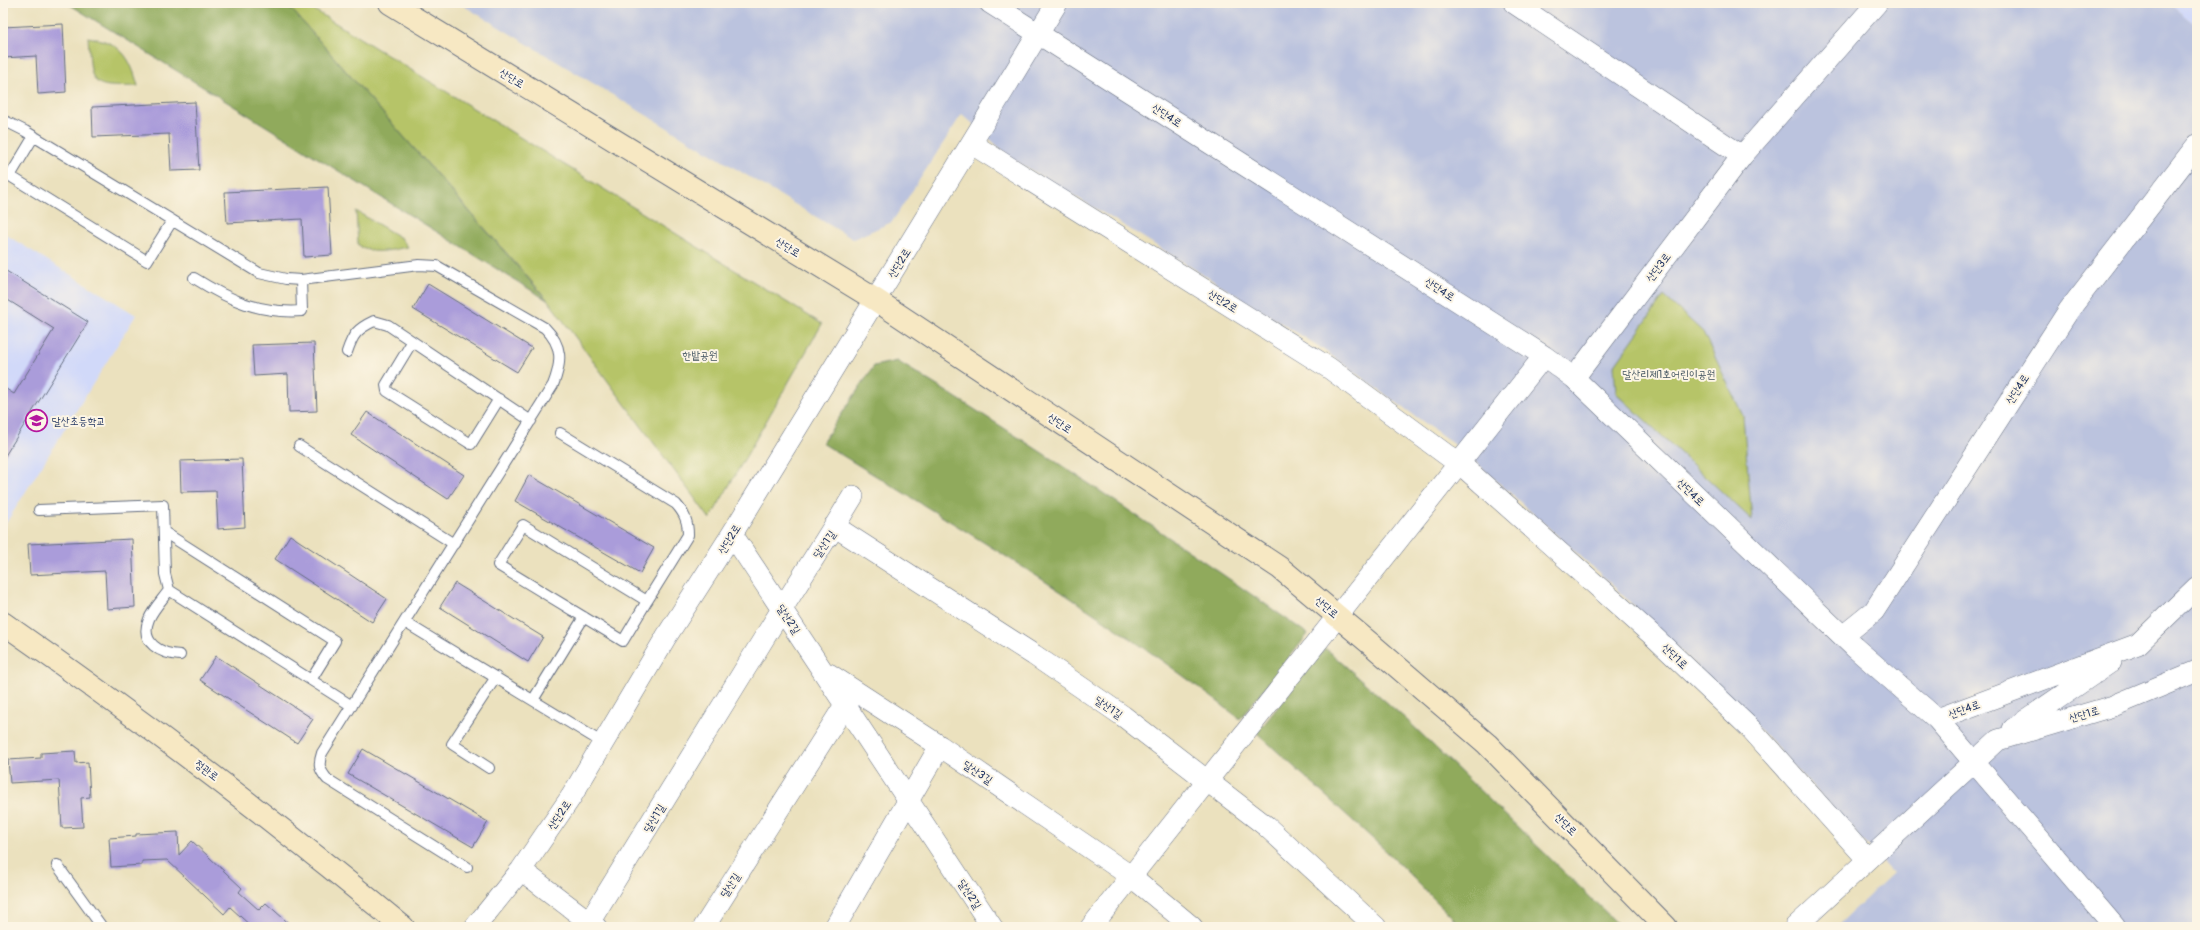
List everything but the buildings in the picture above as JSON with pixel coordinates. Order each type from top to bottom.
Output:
[{"type":"street","name":"산단로","points":[[390,3],[876,300],[1280,568],[1337,615],[1486,744],[1666,927]]},
{"type":"street","name":"산단4로","points":[[990,3],[1544,356],[1574,378],[1843,636],[1937,719],[1974,760]]},
{"type":"street","name":"산단2로","points":[[475,927],[521,870],[571,797],[666,637],[732,534],[1057,3]]},
{"type":"street","points":[[1514,3],[1742,156]]},
{"type":"street","name":"산단3로","points":[[1574,378],[1742,156],[1877,3]]},
{"type":"street","name":"산단2로","points":[[972,144],[1329,368],[1467,470]]},
{"type":"street","name":"산단4로","points":[[1843,636],[1874,611],[2069,310],[2197,145]]},
{"type":"street","points":[[1091,927],[1132,877],[1206,780],[1544,356]]},
{"type":"street","name":"산단1로","points":[[1467,470],[1651,634],[1751,729],[1867,859]]},
{"type":"street","points":[[824,543],[853,496]]},
{"type":"street","name":"달산1길","points":[[593,924],[782,608],[834,526],[1034,655],[1123,716],[1266,826],[1376,927]]},
{"type":"street","name":"달산2길","points":[[732,534],[992,927]]},
{"type":"street","name":"산단4로","points":[[1937,719],[2138,644],[2197,587]]},
{"type":"street","name":"정관로","points":[[3,623],[152,728],[300,841],[403,927]]},
{"type":"street","points":[[1998,740],[2138,644]]},
{"type":"street","name":"달산3길","points":[[822,669],[940,746],[1132,877],[1192,927]]},
{"type":"street","name":"산단1로","points":[[1795,927],[1974,760],[1998,740],[2113,706],[2197,671]]},
{"type":"street","name":"달산길","points":[[704,927],[845,705]]},
{"type":"street","points":[[843,923],[908,800],[940,746]]},
{"type":"street","points":[[1974,760],[2115,927]]},
{"type":"street","points":[[521,870],[593,924]]},
{"type":"lane","points":[[3,120],[34,136],[253,271],[270,277],[301,280],[420,264],[437,266],[545,328],[554,337],[560,362],[554,385],[406,622],[322,752],[319,762],[319,770],[327,779],[467,867]]},
{"type":"lane","points":[[34,136],[10,176],[127,249],[147,261],[172,220]]},
{"type":"lane","points":[[194,278],[226,296],[253,307],[268,311],[286,312],[302,311],[301,280]]},
{"type":"lane","points":[[347,352],[352,336],[363,326],[374,321],[388,325],[531,420]]},
{"type":"lane","points":[[412,342],[386,384],[387,391],[470,444],[498,399]]},
{"type":"lane","points":[[560,433],[676,504],[683,512],[688,525],[688,535],[647,601],[622,641],[498,565],[523,525],[647,601]]},
{"type":"lane","points":[[299,446],[454,544]]},
{"type":"lane","points":[[39,510],[163,505],[165,574],[169,590],[352,706]]},
{"type":"lane","points":[[164,532],[335,641],[311,680]]},
{"type":"lane","points":[[169,590],[149,619],[148,636],[152,644],[158,650],[169,654],[180,655]]},
{"type":"lane","points":[[533,700],[584,617]]},
{"type":"lane","points":[[406,622],[603,743]]},
{"type":"lane","points":[[489,768],[452,744],[496,678]]},
{"type":"lane","points":[[57,865],[102,927]]},
{"type":"shaded area","points":[[459,3],[2168,3],[2197,26],[2197,927],[1836,927],[1893,873],[1743,711],[1608,581],[1461,449],[1318,346],[1128,228],[1011,158],[962,114],[892,222],[853,239]]},
{"type":"shaded area","points":[[2168,3],[2197,3],[2197,26]]},
{"type":"shaded area","name":"달산초등학교","points":[[3,233],[136,315],[3,528]]},
{"type":"green space","points":[[67,3],[286,3],[547,300]]},
{"type":"green space","name":"한밭공원","points":[[286,3],[303,3],[822,324],[710,519],[547,299]]},
{"type":"green space","points":[[88,37],[99,39],[116,47],[122,52],[131,66],[138,86],[109,86],[101,84],[95,80],[90,65]]},
{"type":"green space","points":[[356,211],[401,238],[408,247],[388,251],[376,251],[358,245]]},
{"type":"green space","name":"달산리제1호어린이공원","points":[[1664,296],[1703,332],[1743,416],[1752,520],[1616,393],[1614,366]]},
{"type":"green space","points":[[897,361],[1105,494],[1308,634],[1240,719],[1190,681],[1088,609],[982,541],[822,443],[874,366]]},
{"type":"green space","points":[[1325,648],[1408,721],[1621,927],[1462,927],[1386,851],[1257,733]]},
{"type":"place","name":"달산초등학교","points":[[36,421]]}]
